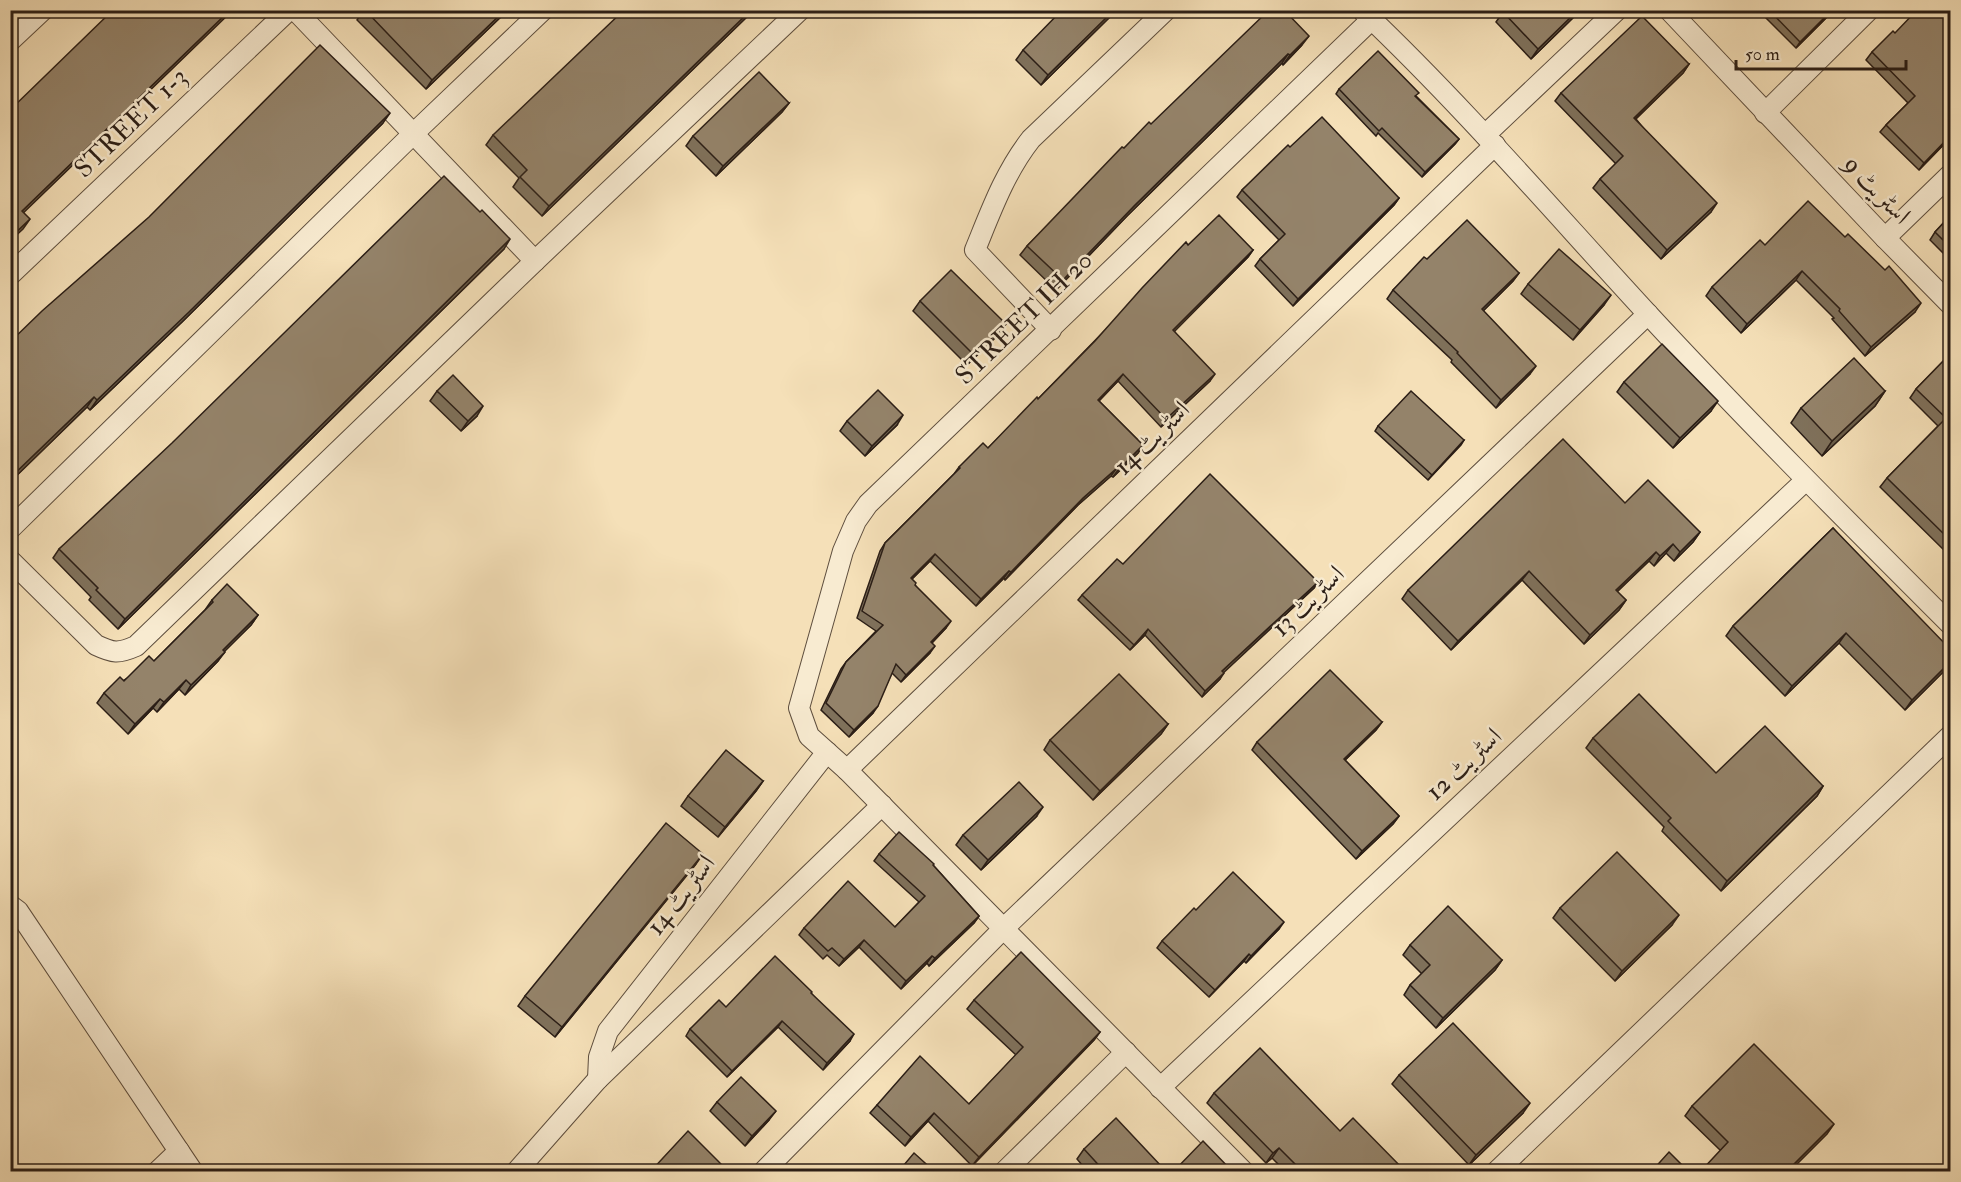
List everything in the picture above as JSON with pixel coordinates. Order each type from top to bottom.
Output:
[{"type":"street","points":[[10,41],[44,10]]},
{"type":"street","name":"STREET 1-3","points":[[10,275],[289,10]]},
{"type":"street","points":[[295,10],[412,135],[535,261]]},
{"type":"street","points":[[10,529],[412,135],[543,10]]},
{"type":"street","points":[[10,560],[96,645],[112,652],[124,651],[135,646],[800,10]]},
{"type":"street","points":[[1051,330],[975,250],[998,192],[1019,154],[1031,139],[1166,10]]},
{"type":"street","name":"اسٹریٹ 14","points":[[847,770],[1490,140],[1617,10]]},
{"type":"street","name":"اسٹریٹ 9","points":[[1669,10],[1950,304]]},
{"type":"street","points":[[1765,112],[1869,10]]},
{"type":"street","points":[[1366,13],[1490,140],[1648,314],[1806,480],[1950,624]]},
{"type":"street","name":"STREET IH 20","points":[[827,752],[809,736],[799,708],[843,551],[856,522],[868,504],[1051,330],[1366,13]]},
{"type":"street","points":[[1885,238],[1950,176]]},
{"type":"street","name":"اسٹریٹ 13","points":[[763,1172],[1004,928],[1648,314]]},
{"type":"street","name":"اسٹریٹ 12","points":[[1160,1088],[1806,480]]},
{"type":"street","points":[[1496,1172],[1950,736]]},
{"type":"street","points":[[827,752],[1244,1172]]},
{"type":"street","name":"اسٹریٹ 14","points":[[598,1079],[599,1057],[608,1031],[827,752]]},
{"type":"street","points":[[516,1172],[598,1079],[882,805]]},
{"type":"street","points":[[10,905],[18,910],[193,1172]]},
{"type":"street","points":[[1004,1172],[1126,1052]]},
{"type":"street","points":[[157,1172],[179,1151]]},
{"type":"building","points":[[113,10],[230,10],[22,211],[30,219],[10,238],[10,120],[12,118],[10,110]]},
{"type":"building","points":[[365,10],[505,10],[432,80]]},
{"type":"building","points":[[624,10],[751,10],[549,206],[520,177],[527,170],[493,135]]},
{"type":"building","points":[[1062,10],[1114,10],[1048,75],[1023,50]]},
{"type":"building","points":[[1269,10],[1284,10],[1309,36],[1134,206],[1063,280],[1027,246],[1122,147],[1124,148],[1149,122],[1151,124]]},
{"type":"building","points":[[1505,10],[1578,10],[1538,49],[1503,12]]},
{"type":"building","points":[[1769,10],[1832,10],[1800,42]]},
{"type":"building","points":[[1917,10],[1950,10],[1950,136],[1924,163],[1886,125],[1915,96],[1872,52],[1893,31],[1895,33]]},
{"type":"building","points":[[1642,16],[1689,64],[1634,118],[1717,203],[1667,250],[1600,179],[1623,156],[1561,93]]},
{"type":"building","points":[[320,45],[390,113],[189,312],[97,400],[94,397],[10,478],[10,342],[149,217]]},
{"type":"building","points":[[1378,51],[1419,93],[1415,96],[1459,139],[1425,172],[1382,128],[1379,131],[1339,89]]},
{"type":"building","points":[[759,72],[789,103],[723,166],[693,136]]},
{"type":"building","points":[[1322,117],[1399,198],[1298,299],[1260,259],[1285,234],[1242,190],[1288,145],[1290,147]]},
{"type":"building","points":[[444,176],[510,239],[125,619],[59,549],[172,443]]},
{"type":"building","points":[[1808,201],[1845,237],[1848,234],[1885,270],[1889,266],[1921,303],[1871,347],[1839,311],[1840,309],[1802,271],[1747,324],[1712,287],[1760,240],[1765,245]]},
{"type":"building","points":[[1219,215],[1253,250],[1173,330],[1215,374],[1166,419],[1123,374],[1098,400],[1143,445],[1118,470],[1116,469],[1083,498],[1011,572],[1009,571],[981,599],[935,554],[911,578],[916,583],[915,585],[951,621],[931,642],[935,646],[906,675],[896,664],[878,706],[854,730],[826,703],[846,662],[883,625],[862,611],[885,543],[983,443],[988,448],[1037,397],[1038,399],[1186,242],[1188,245]]},
{"type":"building","points":[[1950,216],[1950,247],[1935,232]]},
{"type":"building","points":[[1467,220],[1519,273],[1482,309],[1536,366],[1501,400],[1458,352],[1393,290],[1424,257],[1427,259]]},
{"type":"building","points":[[1559,249],[1611,295],[1580,330],[1528,284]]},
{"type":"building","points":[[951,270],[1006,324],[974,355],[920,301]]},
{"type":"building","points":[[1662,344],[1718,401],[1680,438],[1624,382]]},
{"type":"building","points":[[1950,354],[1950,540],[1887,478],[1946,418],[1916,389]]},
{"type":"building","points":[[1854,358],[1885,391],[1832,441],[1801,408]]},
{"type":"building","points":[[453,375],[483,406],[468,421],[437,391]]},
{"type":"building","points":[[878,390],[903,415],[872,446],[847,421]]},
{"type":"building","points":[[1411,391],[1464,440],[1432,475],[1378,426]]},
{"type":"building","points":[[1563,439],[1625,503],[1648,480],[1700,532],[1680,552],[1673,544],[1660,556],[1656,552],[1616,590],[1626,600],[1590,635],[1529,571],[1458,641],[1408,590]]},
{"type":"building","points":[[1210,474],[1318,582],[1222,671],[1224,673],[1205,691],[1148,629],[1134,645],[1082,595],[1117,559],[1123,564]]},
{"type":"building","points":[[1833,528],[1950,649],[1950,662],[1912,700],[1846,633],[1792,686],[1733,626]]},
{"type":"building","points":[[227,584],[258,615],[191,685],[186,680],[164,702],[160,699],[135,724],[104,693],[120,677],[124,681],[149,656],[154,661],[213,602],[212,600]]},
{"type":"building","points":[[1330,670],[1382,722],[1344,759],[1399,816],[1362,851],[1257,742]]},
{"type":"building","points":[[1119,674],[1168,724],[1100,791],[1050,740]]},
{"type":"building","points":[[1639,694],[1716,773],[1765,726],[1823,786],[1727,881],[1668,821],[1671,818],[1593,738]]},
{"type":"building","points":[[726,750],[763,781],[725,827],[688,796]]},
{"type":"building","points":[[1019,782],[1043,807],[988,860],[963,835]]},
{"type":"building","points":[[666,823],[703,854],[562,1027],[525,996]]},
{"type":"building","points":[[899,832],[934,864],[979,916],[935,958],[932,956],[906,981],[864,940],[844,959],[832,948],[828,951],[804,928],[848,881],[895,927],[925,896],[879,854]]},
{"type":"building","points":[[1617,852],[1679,915],[1622,971],[1560,908]]},
{"type":"building","points":[[1233,872],[1284,922],[1215,990],[1162,941]]},
{"type":"building","points":[[1448,906],[1502,960],[1443,1018],[1410,985],[1430,965],[1410,945]]},
{"type":"building","points":[[1021,952],[1100,1032],[979,1157],[934,1113],[911,1137],[877,1105],[920,1056],[969,1104],[1023,1047],[974,1000]]},
{"type":"building","points":[[775,956],[854,1034],[827,1063],[782,1021],[732,1071],[690,1029],[719,1000],[726,1007]]},
{"type":"building","points":[[1453,1023],[1530,1103],[1476,1155],[1399,1075]]},
{"type":"building","points":[[1754,1044],[1834,1124],[1786,1172],[1700,1172],[1728,1142],[1692,1106]]},
{"type":"building","points":[[1260,1048],[1340,1131],[1353,1118],[1406,1172],[1303,1172],[1279,1148],[1273,1153],[1214,1093]]},
{"type":"building","points":[[741,1077],[776,1111],[752,1136],[717,1102]]},
{"type":"building","points":[[1116,1118],[1162,1167],[1157,1172],[1105,1172],[1084,1149]]},
{"type":"building","points":[[688,1131],[724,1167],[720,1172],[650,1172]]},
{"type":"building","points":[[1203,1141],[1233,1172],[1173,1172]]},
{"type":"building","points":[[1669,1152],[1689,1172],[1651,1172]]},
{"type":"building","points":[[914,1153],[935,1172],[898,1172]]}]
